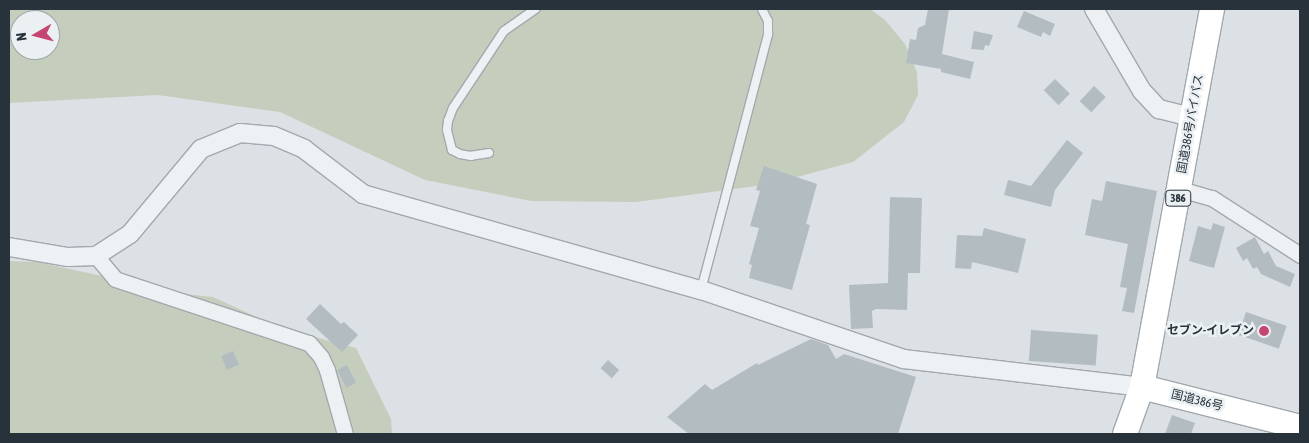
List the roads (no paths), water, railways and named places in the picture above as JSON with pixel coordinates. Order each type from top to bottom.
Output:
[{"type":"highway","name":"国道386号バイパス","points":[[1142,387],[1212,9]]},
{"type":"highway","name":"国道386号","points":[[1142,387],[1300,427]]},
{"type":"highway","name":"386","points":[[1125,434],[1142,387]]},
{"type":"street","points":[[1094,9],[1142,91],[1159,109],[1192,117]]},
{"type":"street","points":[[9,247],[68,257],[96,256],[130,234],[201,149],[240,133],[274,136],[304,149],[363,194],[701,290],[904,359],[1142,387]]},
{"type":"street","points":[[1180,189],[1212,198],[1300,254]]},
{"type":"street","points":[[96,256],[115,279],[309,343],[321,357],[327,370],[345,434]]},
{"type":"lane","points":[[488,153],[471,156],[452,150],[448,136],[448,121],[453,108],[504,31],[536,9]]},
{"type":"lane","points":[[701,290],[768,34],[768,21],[762,9]]},
{"type":"place","name":"セブン-イレブン","points":[[1264,331]]}]
